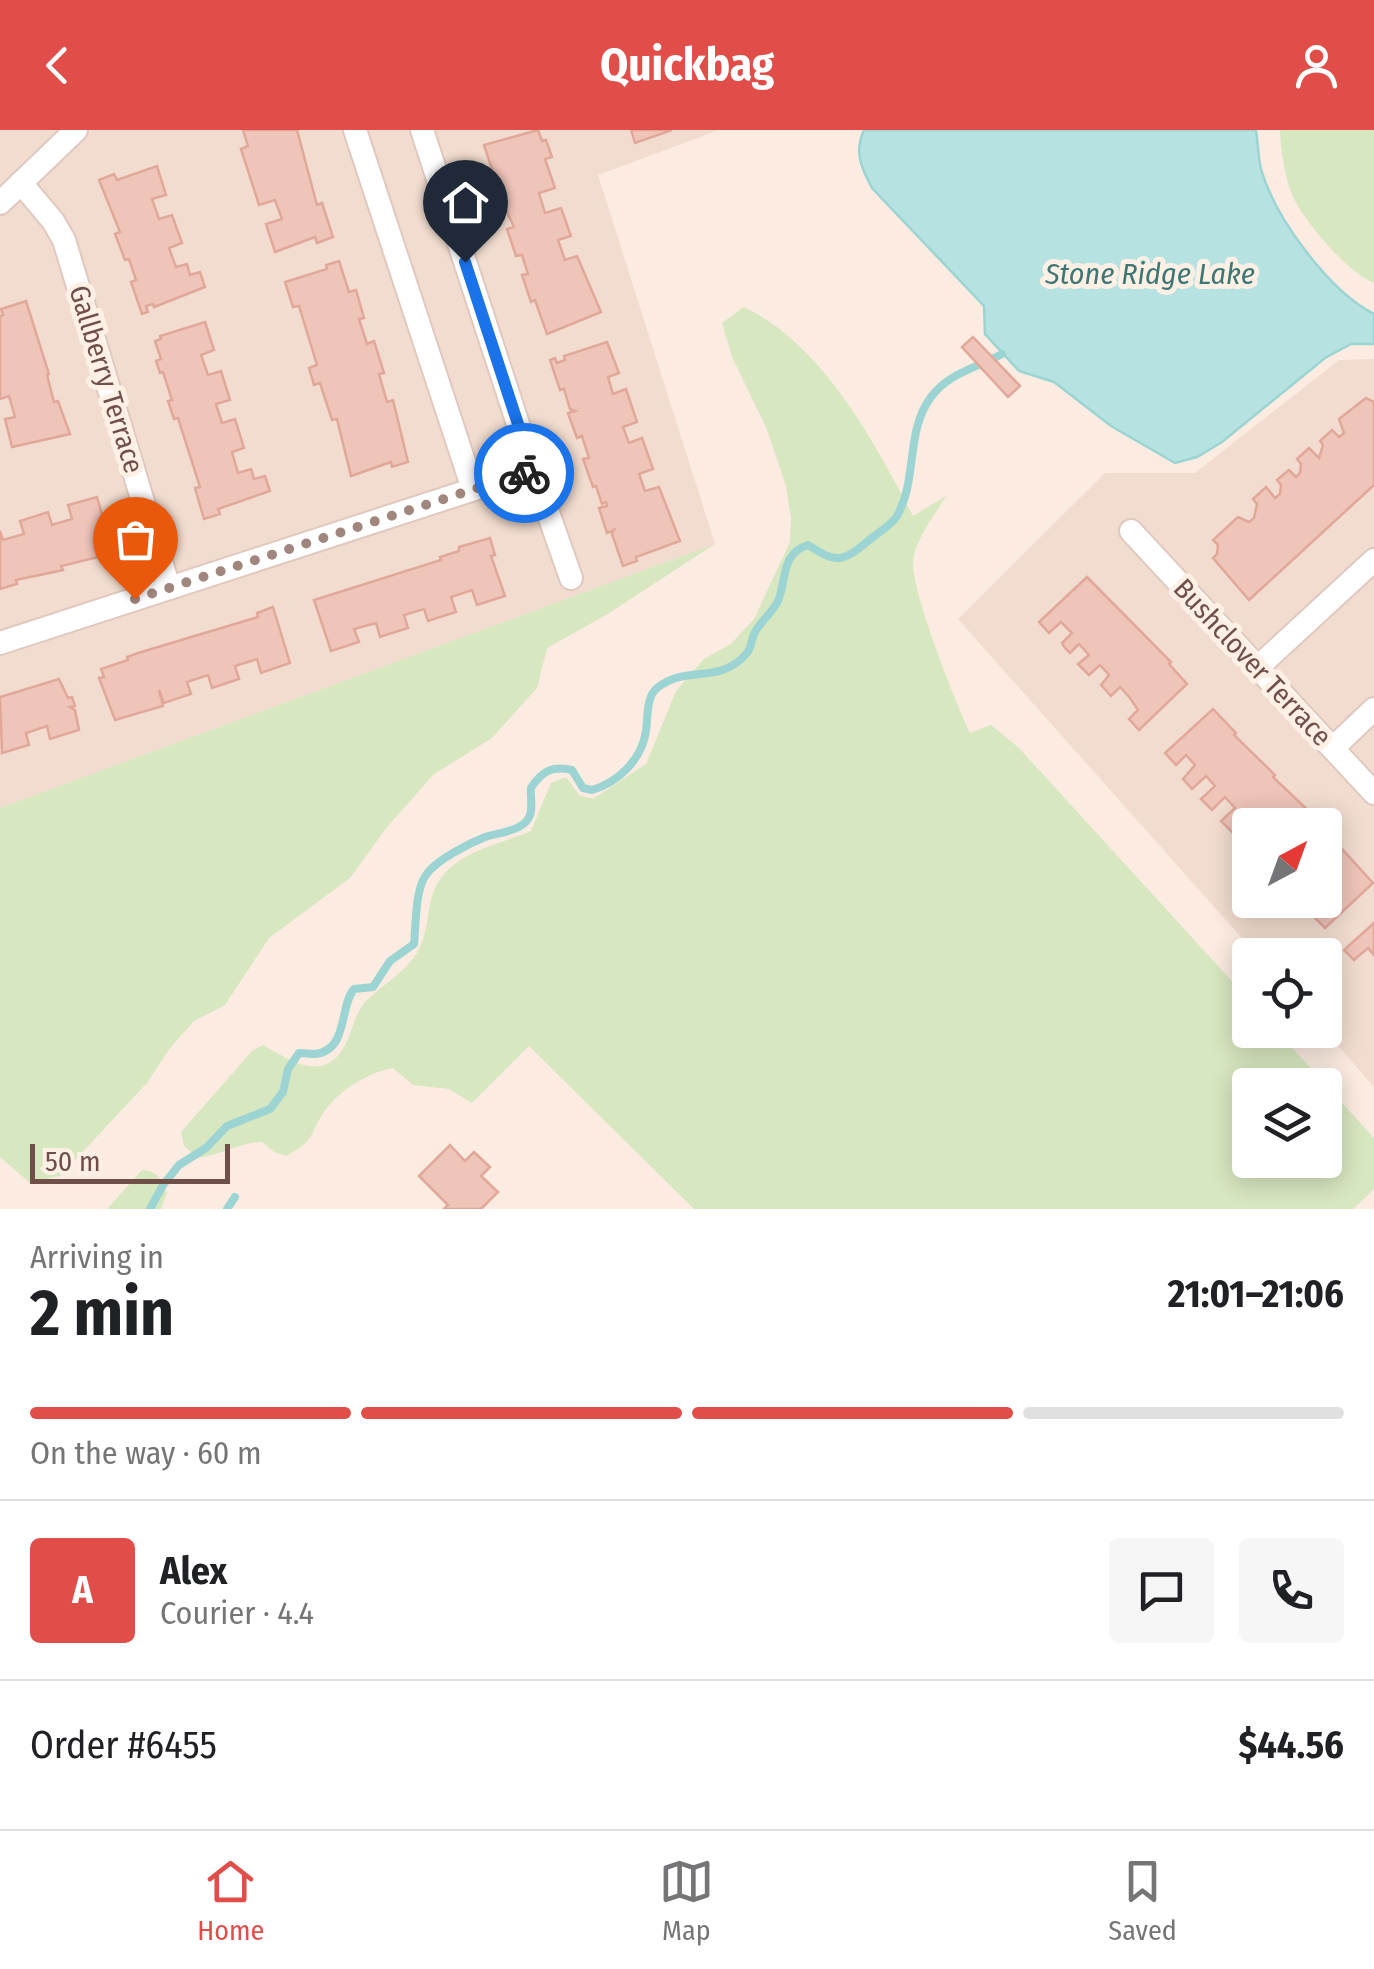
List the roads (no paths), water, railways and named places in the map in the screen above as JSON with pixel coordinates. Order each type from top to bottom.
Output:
[{"type":"street","points":[[0,203],[76,130]]},
{"type":"street","points":[[355,130],[473,489]]},
{"type":"street","points":[[422,130],[571,578]]},
{"type":"street","name":"Gallberry Terrace","points":[[21,182],[64,240],[169,588]]},
{"type":"street","points":[[0,644],[533,470]]},
{"type":"street","name":"Bushclover Terrace","points":[[1131,531],[1374,793]]},
{"type":"street","points":[[1258,667],[1374,560]]},
{"type":"street","points":[[1333,748],[1374,709]]},
{"type":"water","name":"Stone Ridge Lake","points":[[864,130],[1256,130],[1261,169],[1278,209],[1322,271],[1339,289],[1374,314],[1374,344],[1351,344],[1325,358],[1222,442],[1197,457],[1175,463],[1111,426],[1054,382],[1019,371],[985,334],[984,306],[872,188],[860,159]]},
{"type":"waterway","points":[[150,1209],[179,1165],[206,1148],[227,1126],[270,1109],[283,1092],[288,1069],[299,1053],[315,1054],[333,1045],[354,989],[373,987],[390,961],[414,944],[420,889],[431,869],[470,844],[525,823],[531,812],[531,788],[548,771],[572,770],[583,788],[592,790],[620,775],[644,741],[653,692],[679,677],[725,669],[747,653],[755,632],[778,601],[786,568],[799,549],[808,545],[832,557],[845,557],[894,520],[908,487],[918,425],[931,397],[955,377],[1002,354]]},
{"type":"waterway","points":[[227,1209],[235,1197]]}]
